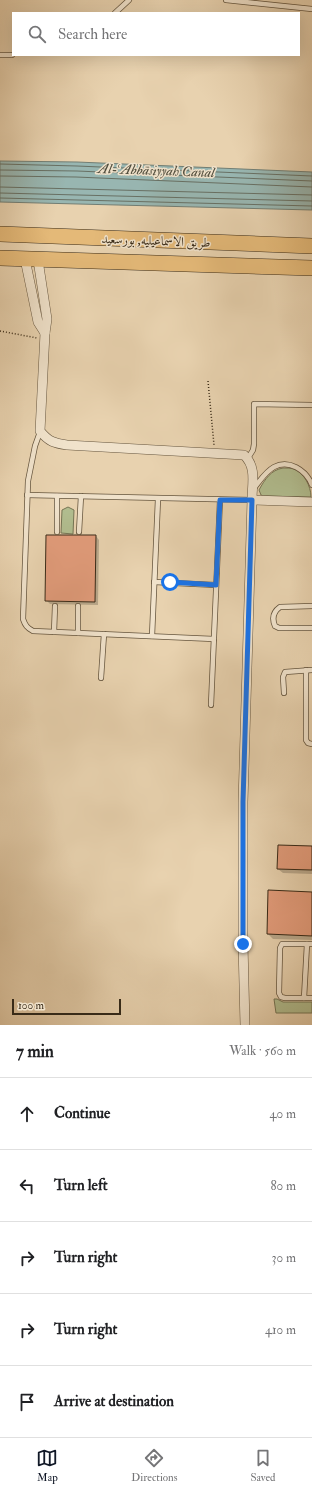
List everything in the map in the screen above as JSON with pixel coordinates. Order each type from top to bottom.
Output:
[{"type":"highway","name":"طريق الاسماعيليه, بورسعيد","points":[[0,234],[312,246]]},
{"type":"highway","name":"طريق الاسماعيليه, بورسعيد","points":[[0,258],[312,268]]},
{"type":"street","points":[[31,259],[38,322],[45,333]]},
{"type":"street","points":[[31,259],[47,319],[44,345],[40,431],[45,438],[54,443],[67,445],[244,455],[248,458],[253,467],[243,802],[243,944],[245,1025]]},
{"type":"street","points":[[252,500],[312,502]]},
{"type":"lane","points":[[117,12],[129,0]]},
{"type":"lane","points":[[226,0],[312,9]]},
{"type":"lane","points":[[0,55],[12,55]]},
{"type":"lane","points":[[248,458],[253,450],[254,444],[254,404],[312,405]]},
{"type":"lane","points":[[40,431],[31,463],[27,495],[23,619],[29,629],[33,631],[214,639]]},
{"type":"lane","points":[[252,490],[270,470],[283,464],[293,466],[302,471],[312,485]]},
{"type":"lane","points":[[27,495],[252,500]]},
{"type":"lane","points":[[57,496],[57,532]]},
{"type":"lane","points":[[79,532],[81,496]]},
{"type":"lane","points":[[152,636],[158,498]]},
{"type":"lane","points":[[211,705],[220,500]]},
{"type":"lane","points":[[154,582],[216,585]]},
{"type":"lane","points":[[54,632],[55,606]]},
{"type":"lane","points":[[78,606],[78,633]]},
{"type":"lane","points":[[312,606],[280,607],[275,612],[273,620],[275,626],[278,628],[312,628]]},
{"type":"lane","points":[[101,678],[104,634]]},
{"type":"lane","points":[[306,670],[309,701],[306,740],[308,743],[312,744]]},
{"type":"lane","points":[[284,693],[283,677],[285,672],[312,670]]},
{"type":"lane","points":[[304,998],[310,944],[284,943],[280,948],[280,995],[285,998],[304,998],[312,998]]},
{"type":"path","points":[[0,331],[35,337],[44,345]]},
{"type":"path","points":[[208,381],[214,453]]},
{"type":"green space","points":[[283,468],[294,469],[304,477],[308,484],[311,497],[261,495],[259,490],[266,479],[275,471]]},
{"type":"green space","points":[[68,507],[74,510],[73,534],[61,533],[62,510]]},
{"type":"green space","points":[[274,999],[283,1002],[312,1002],[312,1013],[276,1013]]},
{"type":"water","name":"Al-ʿAbbāsiyyah Canal","points":[[0,161],[77,162],[312,172],[312,210],[0,202]]},
{"type":"building","points":[[46,535],[96,535],[95,602],[45,601]]},
{"type":"building","points":[[278,845],[312,846],[312,870],[277,869]]},
{"type":"building","points":[[268,890],[312,892],[312,936],[267,934]]},
{"type":"route","points":[[170,582],[216,585],[220,500],[252,500],[243,802],[243,944]]}]
